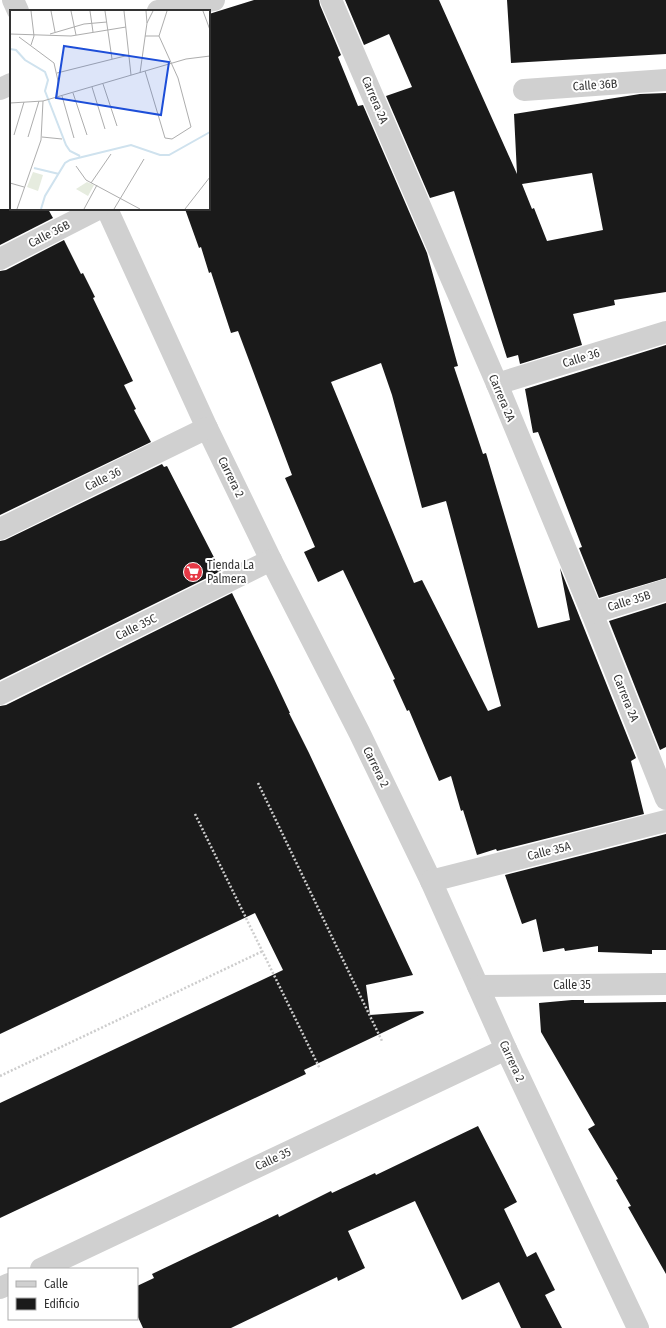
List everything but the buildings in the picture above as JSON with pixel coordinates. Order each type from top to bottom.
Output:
[{"type":"street","points":[[13,0],[18,10]]},
{"type":"street","points":[[163,10],[214,0]]},
{"type":"street","name":"Carrera 2A","points":[[331,0],[497,384],[592,613],[666,799]]},
{"type":"street","name":"Calle 36B","points":[[524,90],[666,80]]},
{"type":"street","points":[[0,89],[10,84]]},
{"type":"street","name":"Calle 36B","points":[[0,259],[96,210]]},
{"type":"street","name":"Carrera 2","points":[[106,210],[207,428],[271,560],[359,732],[431,881],[506,1049],[638,1328]]},
{"type":"street","name":"Calle 36","points":[[497,384],[666,332]]},
{"type":"street","name":"Calle 36","points":[[0,529],[207,428]]},
{"type":"street","name":"Calle 35C","points":[[0,694],[271,560]]},
{"type":"street","name":"Calle 35B","points":[[592,613],[666,590]]},
{"type":"street","name":"Calle 35A","points":[[431,881],[666,821]]},
{"type":"street","name":"Calle 35","points":[[478,986],[666,984]]},
{"type":"street","name":"Calle 35","points":[[43,1268],[506,1049]]},
{"type":"path","points":[[258,783],[382,1041]]},
{"type":"path","points":[[195,814],[320,1069]]},
{"type":"path","points":[[0,1076],[263,951]]},
{"type":"place","name":"Tienda La Palmera","points":[[193,572]]}]
